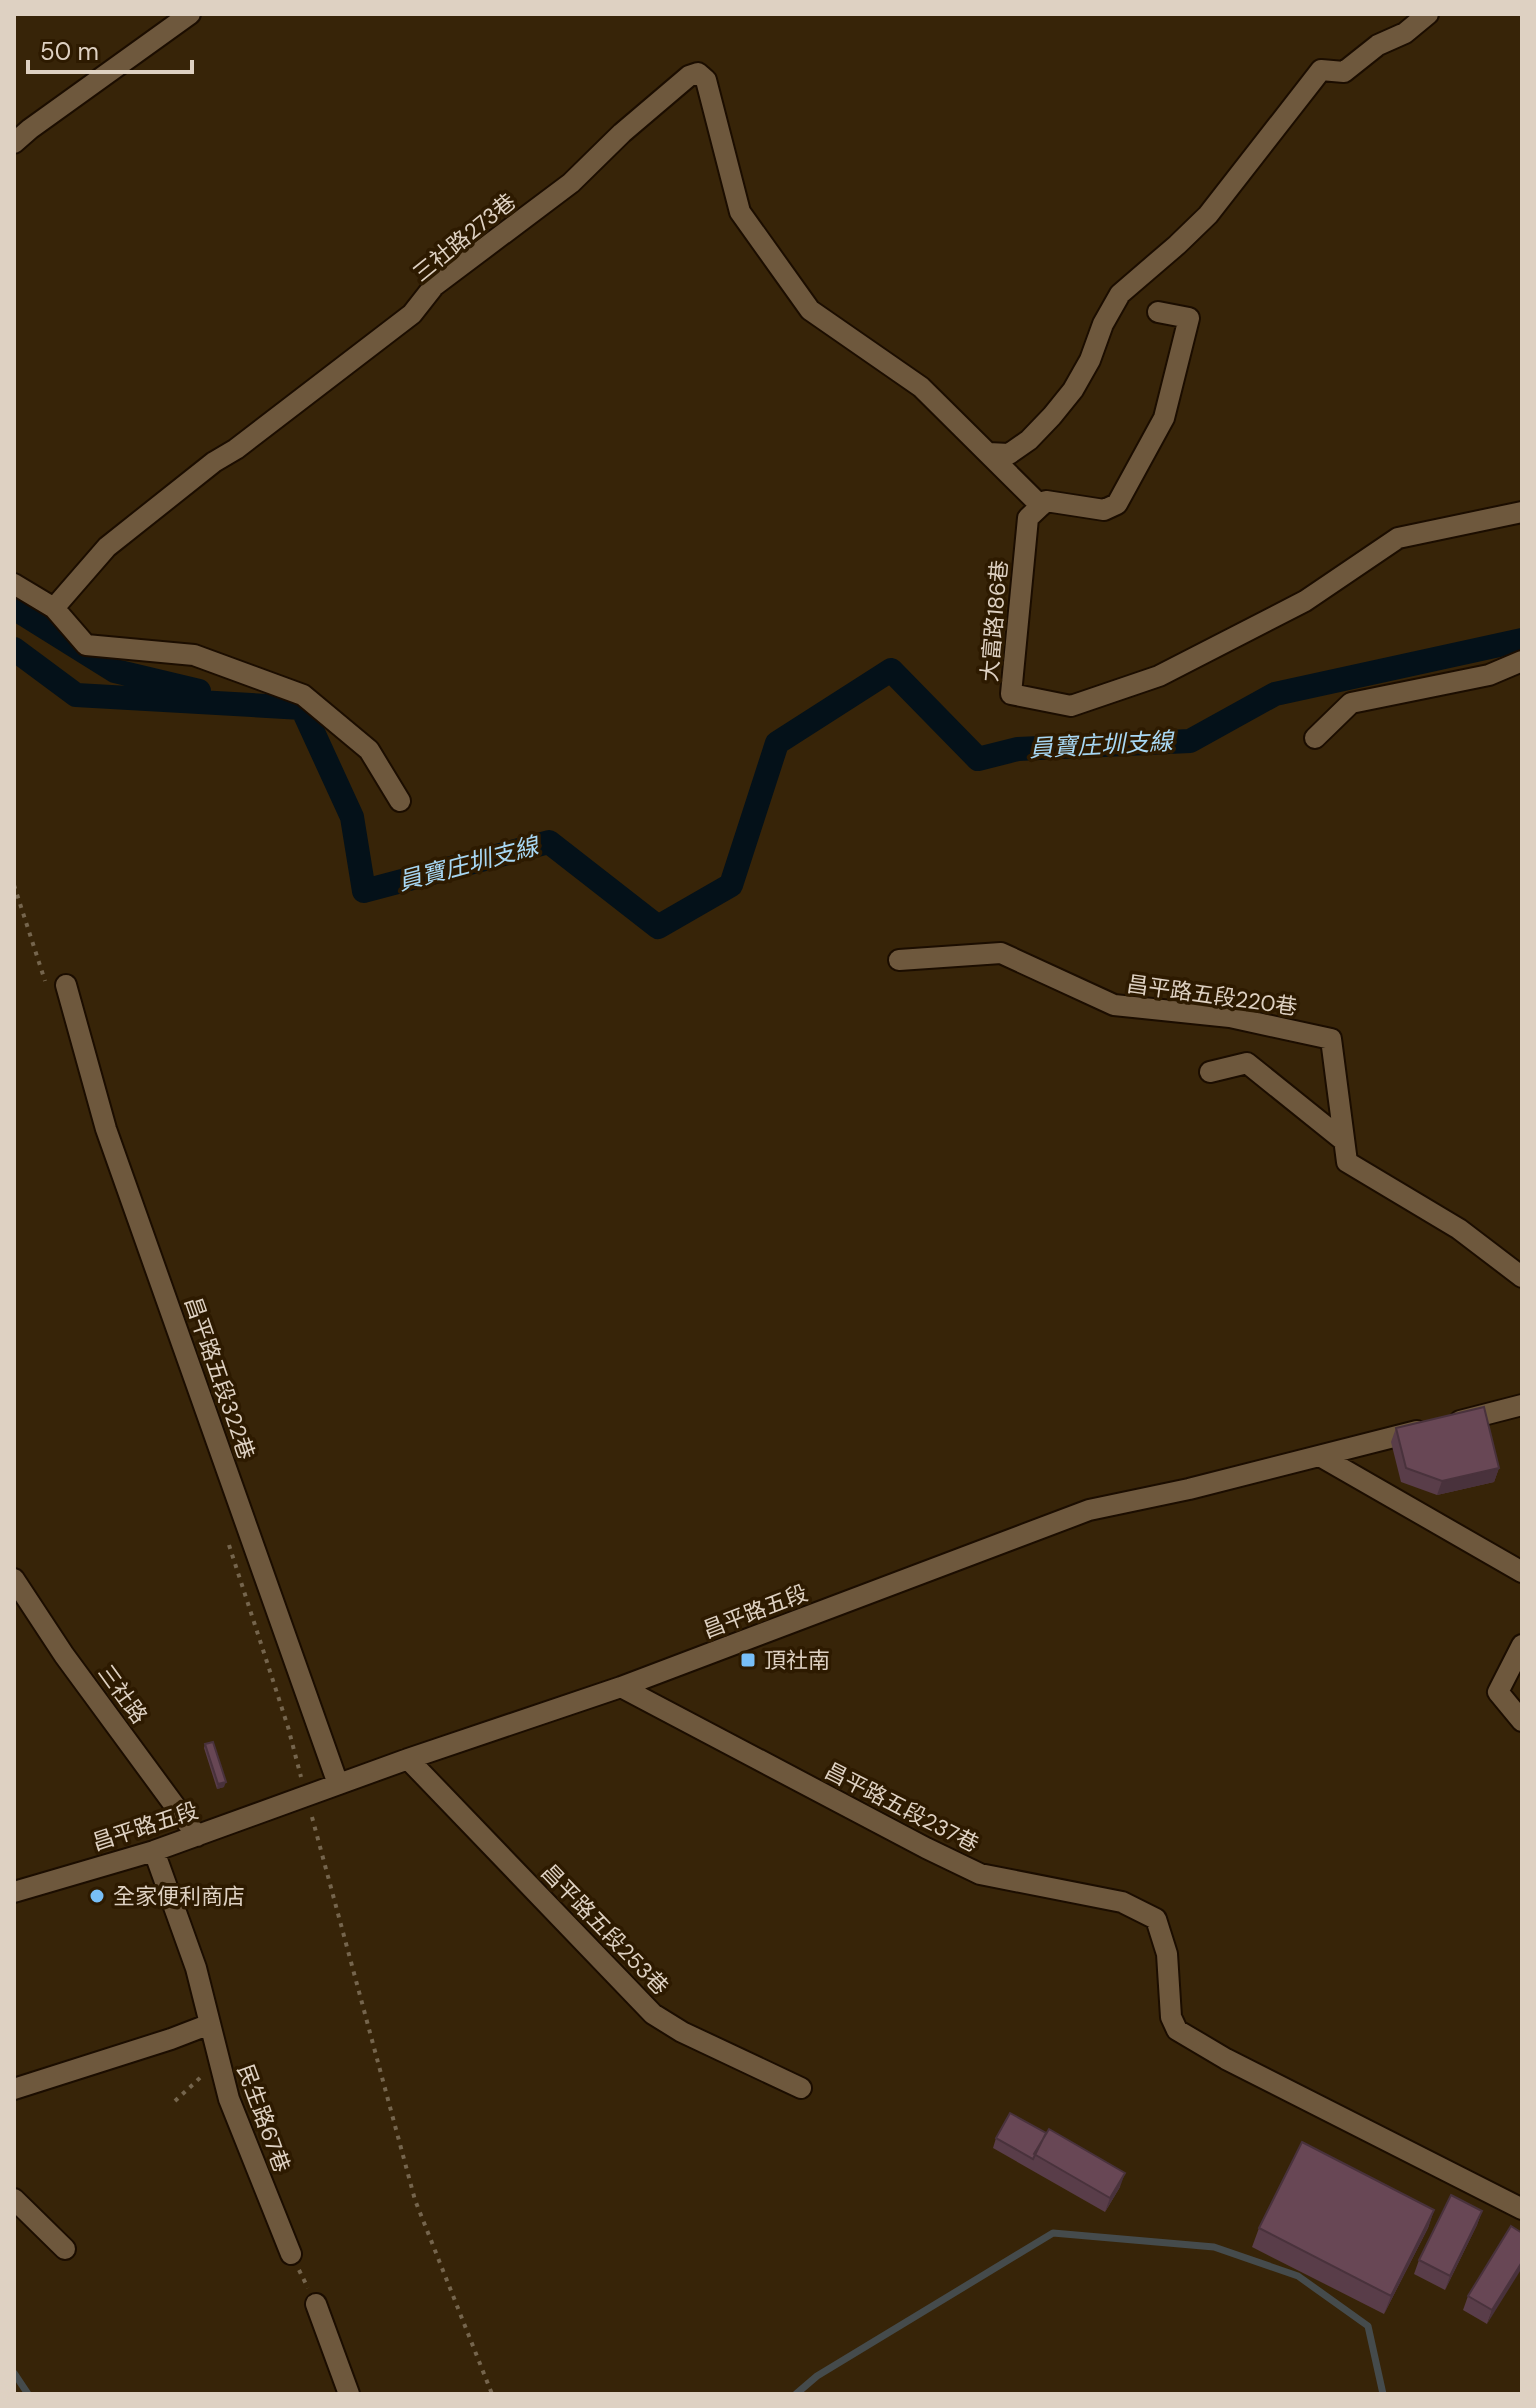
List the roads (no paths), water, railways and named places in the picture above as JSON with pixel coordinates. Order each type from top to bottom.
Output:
[{"type":"street","points":[[14,143],[190,14]]},
{"type":"street","points":[[988,453],[1009,454],[1029,440],[1052,416],[1073,390],[1090,360],[1103,324],[1120,294],[1208,215],[1321,70],[1344,72],[1378,45],[1405,33],[1428,14]]},
{"type":"street","name":"三社路273巷","points":[[54,608],[107,547],[214,462],[236,449],[412,314],[434,286],[571,183],[622,133],[689,76],[698,73],[706,80],[740,212],[810,310],[921,387],[988,453]]},
{"type":"street","points":[[988,453],[1041,506],[1046,501],[1104,510],[1117,504],[1164,418],[1189,318],[1158,312]]},
{"type":"street","name":"大富路186巷","points":[[1041,506],[1028,518],[1011,694],[1071,706],[1159,676],[1305,601],[1398,538],[1522,512]]},
{"type":"street","points":[[14,584],[54,608],[86,645],[194,655],[303,695],[369,750],[400,801]]},
{"type":"street","points":[[1315,738],[1351,703],[1489,675],[1522,661]]},
{"type":"street","name":"昌平路五段220巷","points":[[899,960],[1001,953],[1114,1005],[1230,1017],[1331,1039],[1347,1162],[1459,1229],[1522,1277]]},
{"type":"street","name":"昌平路五段322巷","points":[[57,988],[338,1784]]},
{"type":"street","name":"昌平路五段220巷","points":[[1210,1072],[1247,1063],[1344,1141]]},
{"type":"street","name":"昌平路五段","points":[[14,1892],[154,1851],[408,1759],[621,1687],[1089,1510],[1189,1489],[1522,1405]]},
{"type":"street","points":[[1320,1456],[1522,1572]]},
{"type":"street","name":"三社路","points":[[14,1579],[64,1655],[197,1836]]},
{"type":"street","points":[[1522,1645],[1498,1692],[1522,1721]]},
{"type":"street","name":"昌平路五段237巷","points":[[621,1687],[980,1874],[1122,1902],[1156,1919],[1167,1954],[1171,2017],[1177,2030],[1226,2059],[1522,2209]]},
{"type":"street","name":"昌平路五段253巷","points":[[408,1759],[653,2014],[682,2032],[801,2088]]},
{"type":"street","name":"民生路67巷","points":[[154,1851],[196,1968],[229,2099],[291,2254]]},
{"type":"street","points":[[14,2089],[210,2024]]},
{"type":"street","points":[[14,2199],[65,2249]]},
{"type":"street","points":[[316,2304],[349,2394]]},
{"type":"waterway","points":[[14,608],[115,671],[199,691]]},
{"type":"waterway","name":"員寶庄圳支線","points":[[14,649],[76,695],[302,708],[352,817],[364,891],[549,842],[658,927],[731,885],[777,743],[891,670],[978,759],[1018,749],[1190,741],[1275,694],[1522,640]]},
{"type":"waterway","points":[[796,2394],[817,2376],[1053,2233],[1214,2247],[1298,2276],[1368,2326],[1383,2394]]},
{"type":"waterway","points":[[14,2373],[28,2394]]},
{"type":"place","name":"頂社南","points":[[748,1660]]},
{"type":"place","name":"全家便利商店","points":[[97,1896]]}]
